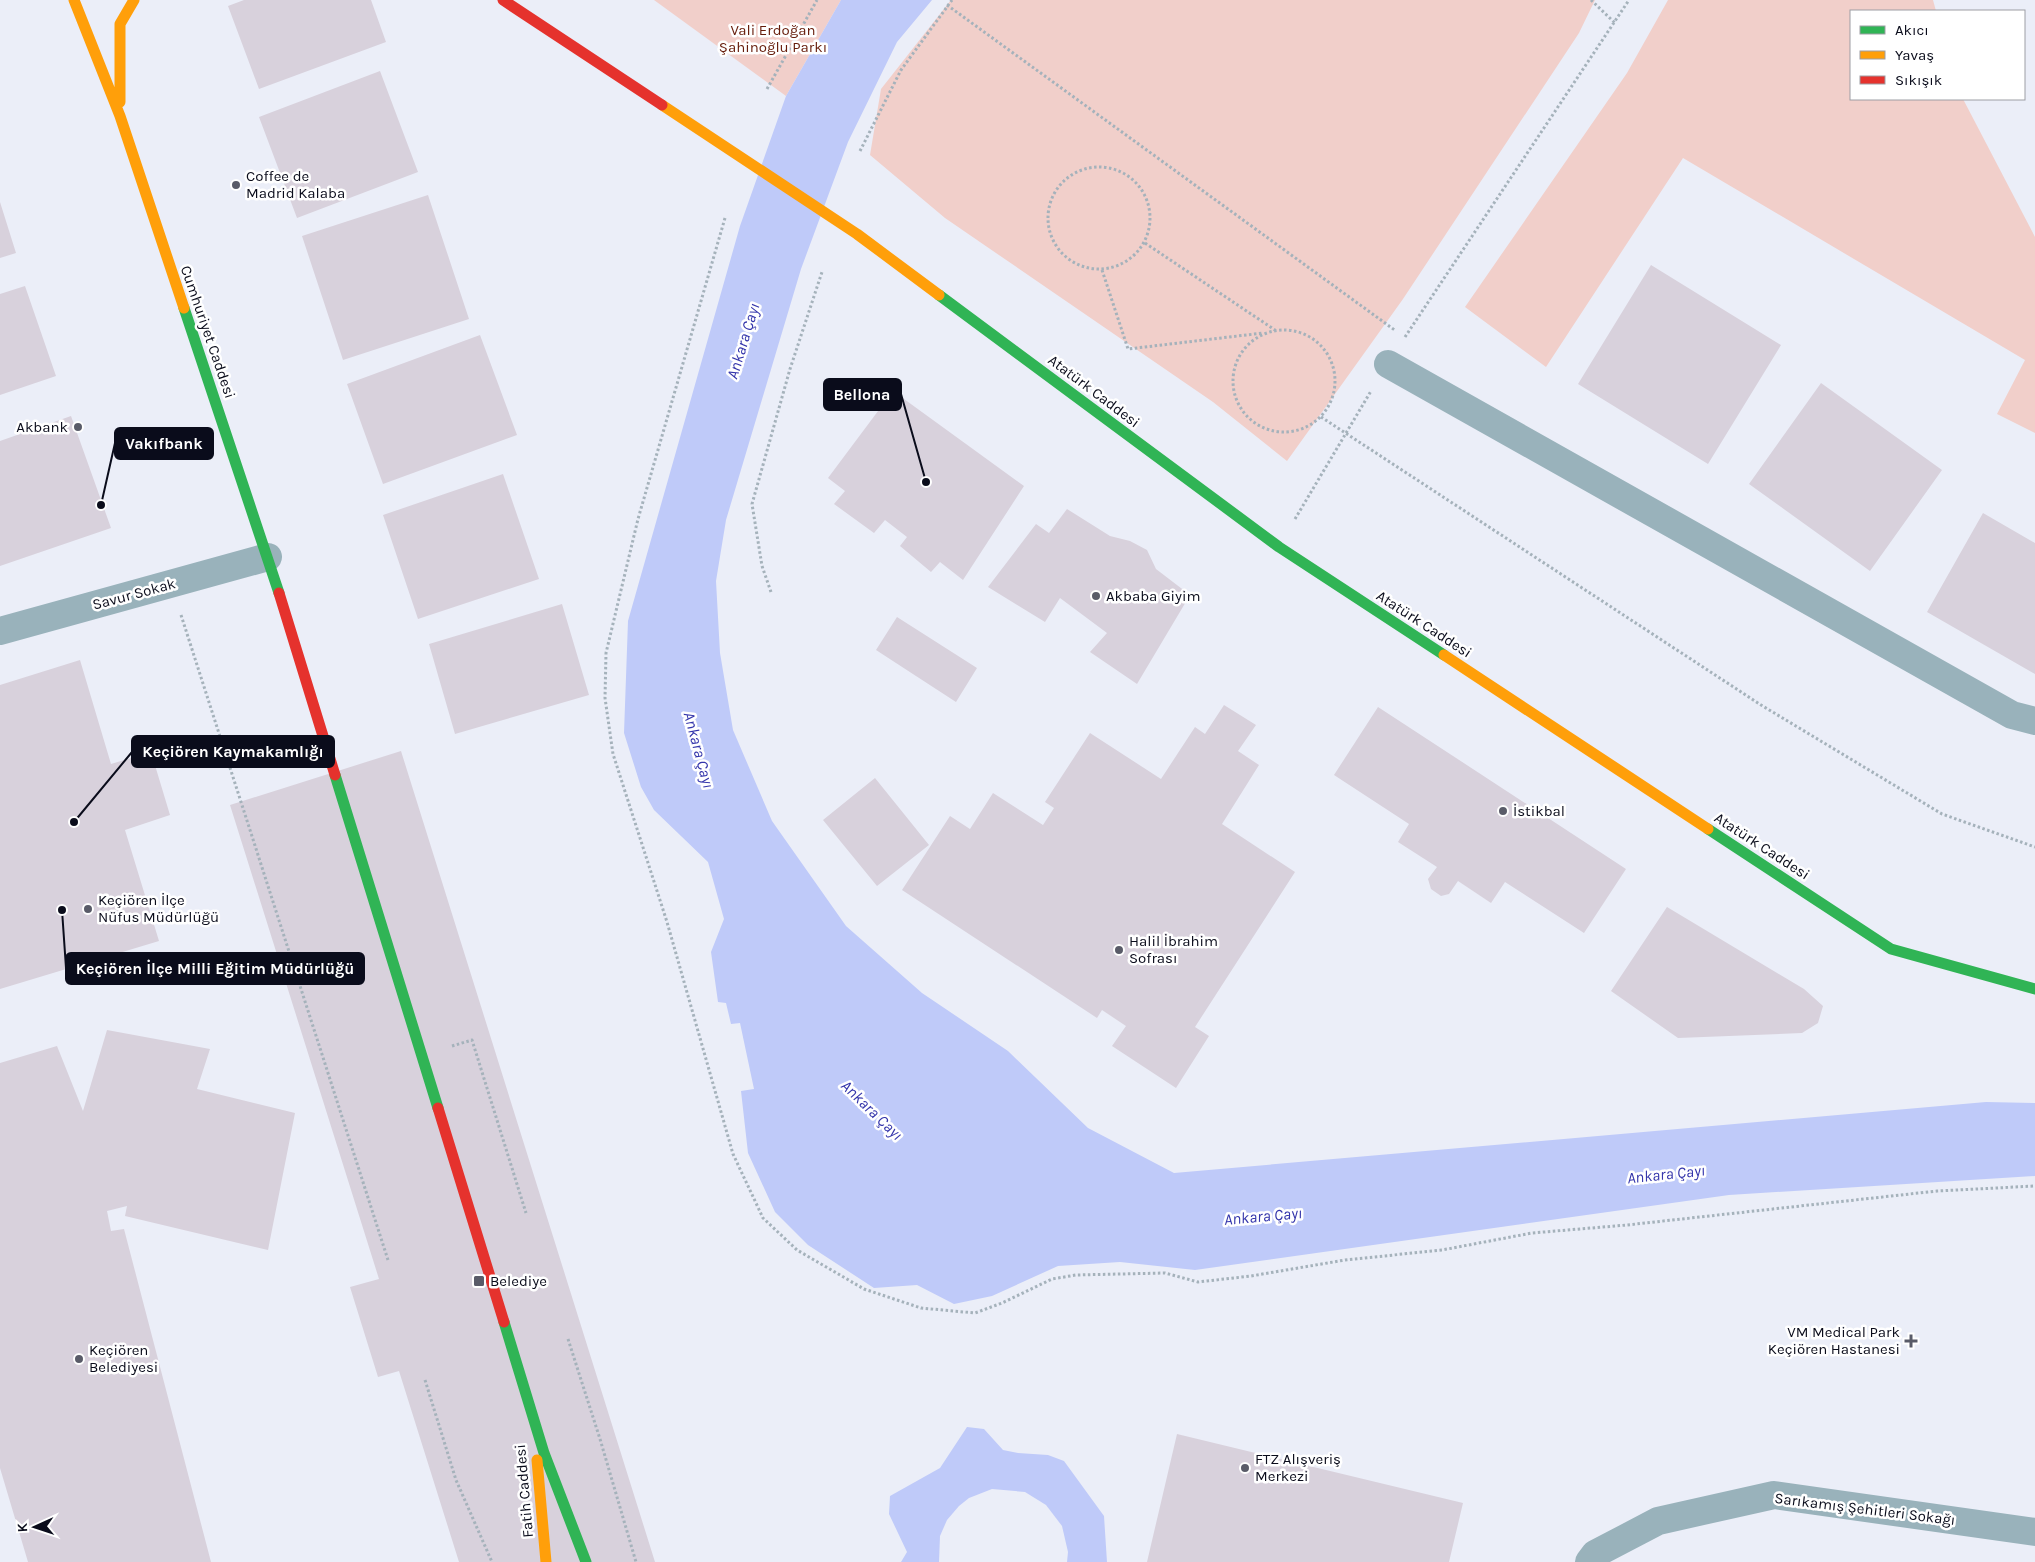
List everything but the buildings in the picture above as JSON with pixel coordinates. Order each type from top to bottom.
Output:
[{"type":"main road","name":"Cumhuriyet Caddesi","points":[[74,0],[120,116],[268,557],[533,1418]]},
{"type":"main road","points":[[120,116],[120,24],[134,0]]},
{"type":"main road","name":"Atatürk Caddesi","points":[[503,0],[832,217],[1279,547],[1891,949],[2035,989]]},
{"type":"main road","points":[[533,1418],[586,1562]]},
{"type":"main road","name":"Fatih Caddesi","points":[[533,1418],[546,1562]]},
{"type":"street","points":[[1388,364],[2012,715],[2035,721]]},
{"type":"street","name":"Savur Sokak","points":[[0,631],[268,557]]},
{"type":"street","name":"Sarıkamış Şehitleri Sokağı","points":[[1589,1562],[1596,1554],[1658,1521],[1774,1495],[2035,1532]]},
{"type":"path","points":[[767,88],[817,0]]},
{"type":"path","points":[[860,151],[901,70],[952,0]]},
{"type":"path","points":[[1591,0],[1615,22]]},
{"type":"path","points":[[1279,547],[1345,432],[1388,364],[1629,0]]},
{"type":"path","points":[[947,5],[1405,338]]},
{"type":"path","points":[[1102,166],[1119,170],[1134,179],[1144,193],[1150,209],[1150,226],[1144,243],[1134,256],[1120,266],[1102,270],[1086,268],[1071,261],[1059,250],[1051,236],[1047,219],[1049,202],[1058,187],[1070,174],[1086,167],[1102,166]]},
{"type":"path","points":[[725,218],[638,519],[606,653],[605,698],[613,754],[667,922],[733,1154],[763,1218],[797,1250],[864,1289],[921,1308],[975,1312],[1002,1303],[1052,1279],[1076,1275],[1165,1273],[1198,1282],[1251,1276],[1345,1260],[1442,1250],[1532,1233],[1636,1224],[1937,1190],[2035,1186]]},
{"type":"path","points":[[1144,243],[1276,331]]},
{"type":"path","points":[[1102,270],[1128,350],[1276,331],[1298,331],[1314,338],[1326,350],[1334,366],[1336,383],[1332,400],[1321,417],[1310,426],[1294,432],[1277,432],[1261,427],[1247,418],[1238,404],[1233,388],[1234,371],[1239,355],[1250,342],[1264,333]]},
{"type":"path","points":[[771,592],[762,566],[752,504],[790,368],[822,272]]},
{"type":"path","points":[[1321,417],[1761,705],[1934,809],[2035,847]]},
{"type":"path","points":[[171,584],[388,1260]]},
{"type":"path","points":[[422,1056],[472,1040],[526,1213]]},
{"type":"path","points":[[568,1339],[636,1562]]},
{"type":"path","points":[[425,1380],[456,1480],[492,1562]]},
{"type":"green space","name":"Vali Erdoğan Şahinoğlu Parkı","points":[[654,0],[841,0],[786,96]]},
{"type":"green space","points":[[951,0],[1595,0],[1579,33],[1403,299],[1287,461],[1213,402],[945,218],[870,155],[881,89]]},
{"type":"green space","points":[[1668,0],[1933,0],[1936,10],[1850,10],[1850,100],[1964,100],[2035,237],[2035,433],[1997,414],[2025,360],[1683,158],[1546,367],[1465,307],[1627,73]]},
{"type":"water","name":"Ankara Çayı","points":[[841,0],[932,0],[897,42],[848,142],[801,269],[726,520],[716,581],[720,653],[733,730],[772,821],[846,926],[922,993],[1008,1051],[1088,1128],[1174,1173],[1986,1102],[2035,1103],[2035,1176],[1729,1195],[1195,1270],[1120,1262],[1058,1266],[992,1296],[954,1304],[917,1285],[874,1288],[808,1245],[775,1212],[748,1153],[741,1091],[754,1089],[740,1023],[731,1024],[726,1003],[718,1002],[711,952],[724,919],[708,862],[654,810],[641,787],[624,733],[628,621],[740,226],[786,96]]},
{"type":"water","points":[[967,1427],[984,1429],[1003,1450],[1048,1455],[1064,1461],[1104,1516],[1107,1562],[901,1562],[907,1552],[889,1514],[890,1496],[940,1468]]},
{"type":"pier","points":[[992,1489],[1025,1492],[1046,1505],[1062,1526],[1068,1552],[1067,1562],[939,1562],[940,1536],[947,1520],[969,1498]]},
{"type":"traffic: fast","points":[[939,295],[1279,547],[1444,655]]},
{"type":"traffic: fast","points":[[184,308],[279,593]]},
{"type":"traffic: fast","points":[[335,775],[438,1108]]},
{"type":"traffic: fast","points":[[1708,829],[1891,949],[2035,989]]},
{"type":"traffic: fast","points":[[504,1322],[544,1453],[586,1562]]},
{"type":"traffic: slow","points":[[74,0],[120,116],[184,308]]},
{"type":"traffic: slow","points":[[120,102],[120,24],[134,0]]},
{"type":"traffic: slow","points":[[662,105],[857,234],[939,295]]},
{"type":"traffic: slow","points":[[1444,655],[1708,829]]},
{"type":"traffic: slow","points":[[537,1460],[546,1562]]},
{"type":"traffic: jam","points":[[503,0],[662,105]]},
{"type":"traffic: jam","points":[[279,593],[335,775]]},
{"type":"traffic: jam","points":[[438,1108],[504,1322]]},
{"type":"place","name":"Coffee de Madrid Kalaba","points":[[236,185]]},
{"type":"place","name":"Akbank","points":[[78,427]]},
{"type":"place","name":"Bellona","points":[[926,482]]},
{"type":"place","name":"Vakıfbank","points":[[101,505]]},
{"type":"place","name":"Akbaba Giyim","points":[[1096,596]]},
{"type":"place","name":"İstikbal","points":[[1503,811]]},
{"type":"place","name":"Keçiören Kaymakamlığı","points":[[74,822]]},
{"type":"place","name":"Keçiören İlçe Nüfus Müdürlüğü","points":[[88,909]]},
{"type":"place","name":"Keçiören İlçe Milli Eğitim Müdürlüğü","points":[[62,910]]},
{"type":"place","name":"Halil İbrahim Sofrası","points":[[1119,950]]},
{"type":"place","name":"Belediye","points":[[479,1281]]},
{"type":"place","name":"VM Medical Park Keçiören Hastanesi","points":[[1911,1341]]},
{"type":"place","name":"Keçiören Belediyesi","points":[[79,1359]]},
{"type":"place","name":"FTZ Alışveriş Merkezi","points":[[1245,1468]]}]
